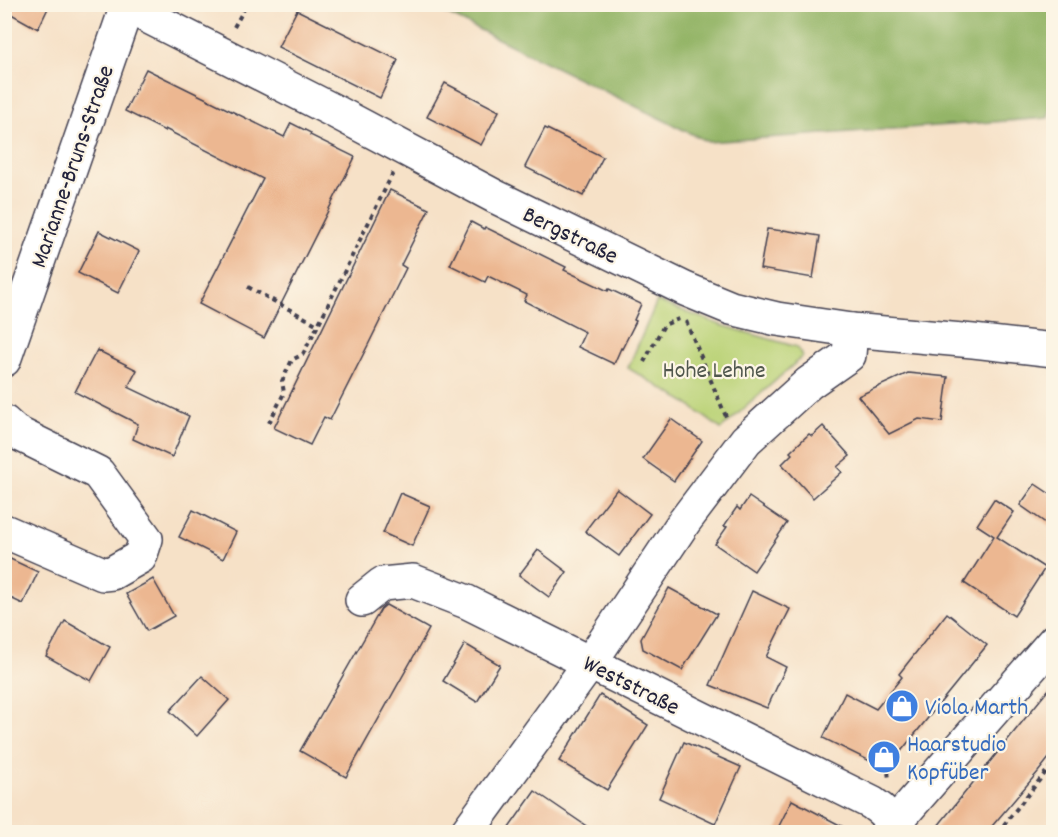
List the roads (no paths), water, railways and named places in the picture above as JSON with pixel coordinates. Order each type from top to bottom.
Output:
[{"type":"street","name":"Bergstraße","points":[[125,5],[507,202],[685,289],[731,308],[777,319],[851,330],[1053,350]]},
{"type":"street","name":"Marianne-Bruns-Straße","points":[[4,360],[125,5]]},
{"type":"street","points":[[467,832],[590,663],[684,522],[746,440],[809,383],[849,355],[851,330]]},
{"type":"street","points":[[4,422],[15,432],[98,473],[146,539],[140,557],[112,573],[103,574],[4,531]]},
{"type":"street","name":"Weststraße","points":[[362,600],[382,584],[413,581],[468,602],[872,803],[880,809],[892,828]]},
{"type":"street","points":[[892,828],[1053,641]]},
{"type":"place","name":"Viola Marth","points":[[902,706]]},
{"type":"place","name":"Haarstudio Kopfüber","points":[[884,757]]},
{"type":"park label","name":"Hohe Lehne","points":[[714,369]]}]
